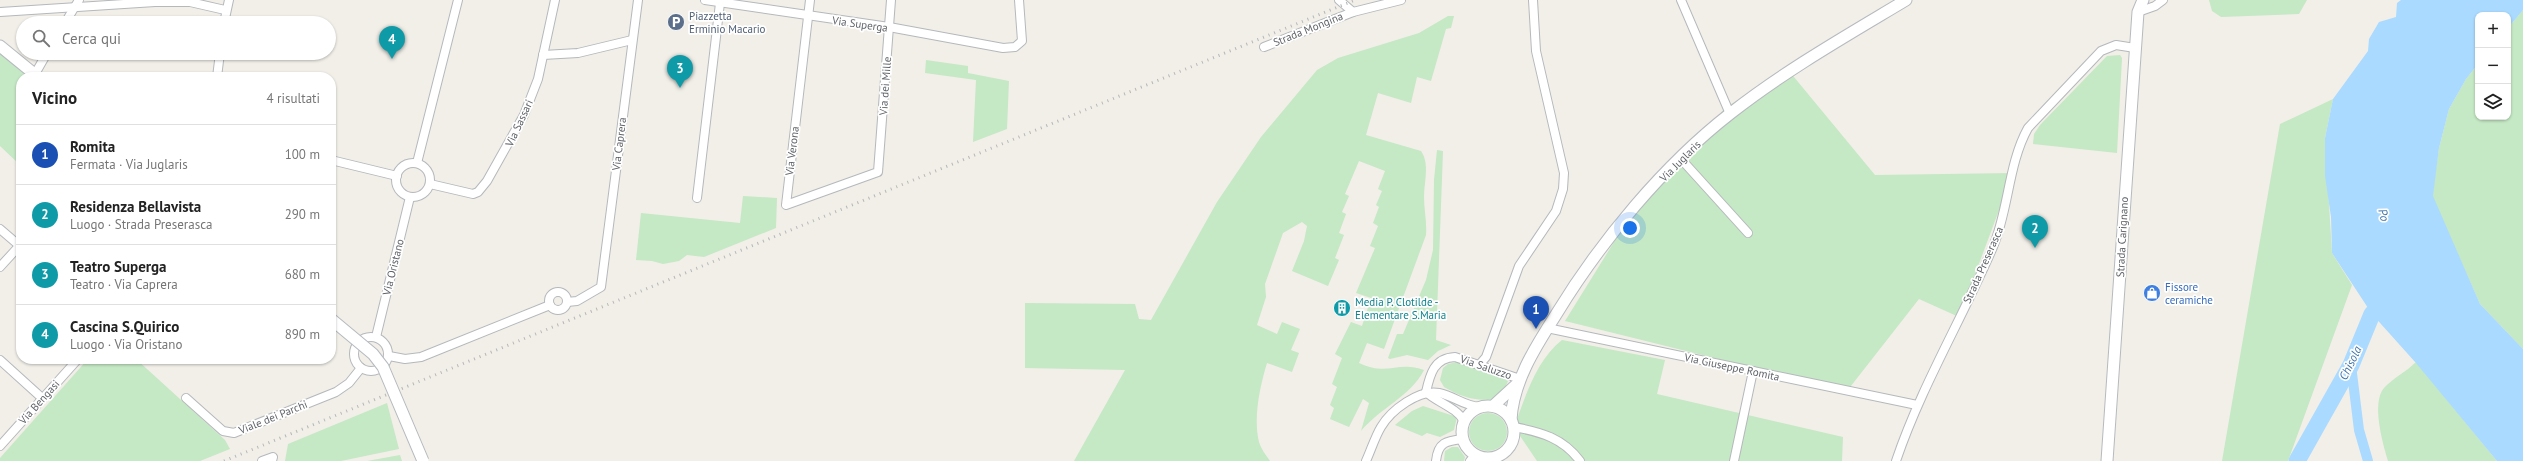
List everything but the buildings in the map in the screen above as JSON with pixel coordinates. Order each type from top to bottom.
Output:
[{"type":"street","points":[[225,16],[229,0]]},
{"type":"street","points":[[417,163],[458,0]]},
{"type":"street","name":"Via Sassari","points":[[430,184],[473,194],[483,187],[524,115],[538,79],[555,0]]},
{"type":"street","name":"Via Caprera","points":[[567,302],[577,301],[601,287],[638,0]]},
{"type":"street","name":"Via Superga","points":[[705,0],[889,27],[1003,48],[1015,47],[1022,41],[1023,32],[1019,0]]},
{"type":"street","name":"Via Verona","points":[[810,0],[786,205],[878,172]]},
{"type":"street","name":"Via dei Mille","points":[[878,172],[891,0]]},
{"type":"street","name":"Strada Mongina","points":[[1340,0],[1353,12]]},
{"type":"street","name":"Strada Mongina","points":[[1264,47],[1353,12],[1400,0]]},
{"type":"street","points":[[1480,364],[1486,357],[1519,266],[1556,211],[1563,189],[1564,173],[1561,153],[1536,51],[1533,0]]},
{"type":"street","points":[[1681,0],[1730,114]]},
{"type":"street","name":"Via Juglaris","points":[[1512,424],[1512,401],[1518,382],[1547,328],[1572,288],[1637,205],[1681,159],[1730,114],[1789,71],[1906,0]]},
{"type":"street","name":"Strada Carignano","points":[[2135,0],[2138,12]]},
{"type":"street","name":"Strada Carignano","points":[[2107,461],[2135,48],[2138,12],[2143,0]]},
{"type":"street","points":[[2138,12],[2155,6],[2163,0]]},
{"type":"street","points":[[697,198],[718,1]]},
{"type":"street","points":[[0,12],[77,3],[190,2],[225,10]]},
{"type":"street","points":[[69,16],[77,3]]},
{"type":"street","points":[[543,54],[578,53],[632,40]]},
{"type":"street","name":"Strada Preserasca","points":[[1896,461],[1917,405],[1993,247],[2004,215],[2020,141],[2028,128],[2101,52],[2116,45],[2135,48]]},
{"type":"street","points":[[0,46],[16,59]]},
{"type":"street","points":[[17,60],[31,72]]},
{"type":"street","points":[[38,72],[44,60]]},
{"type":"street","points":[[218,72],[219,60]]},
{"type":"street","points":[[1681,159],[1748,233]]},
{"type":"street","points":[[336,161],[396,176]]},
{"type":"street","points":[[417,163],[428,171],[430,184],[423,195],[410,197],[400,191],[396,184],[396,176],[404,165],[417,163]]},
{"type":"street","name":"Via Oristano","points":[[376,337],[410,197]]},
{"type":"street","points":[[0,229],[16,242]]},
{"type":"street","points":[[0,267],[16,251]]},
{"type":"street","points":[[558,292],[565,296],[567,302],[565,307],[559,310],[550,305],[551,296],[558,292]]},
{"type":"street","points":[[389,356],[405,359],[421,356],[550,305]]},
{"type":"street","points":[[336,323],[373,354],[383,367],[423,461]]},
{"type":"street","name":"Via Giuseppe Romita","points":[[1547,328],[1917,405]]},
{"type":"street","points":[[376,337],[387,346],[389,356],[386,365],[378,370],[370,372],[361,368],[354,358],[357,345],[363,339],[376,337]]},
{"type":"street","name":"Via Saluzzo","points":[[1426,392],[1435,365],[1446,358],[1455,357],[1480,364],[1518,382]]},
{"type":"street","points":[[0,360],[42,398]]},
{"type":"street","name":"Via Bengasi","points":[[0,446],[73,364]]},
{"type":"street","name":"Viale dei Parchi","points":[[186,398],[223,431],[234,433],[336,392],[349,382],[361,368]]},
{"type":"street","points":[[1734,461],[1753,371]]},
{"type":"street","name":"Via Juglaris","points":[[1493,406],[1518,382]]},
{"type":"street","points":[[1366,461],[1381,428],[1387,419],[1403,405],[1426,392],[1440,393],[1468,406],[1493,406],[1507,414],[1512,424],[1513,440],[1502,457],[1478,458],[1466,445],[1463,439],[1464,422],[1468,415],[1480,407]]},
{"type":"street","points":[[1426,392],[1437,402],[1455,410],[1464,422]]},
{"type":"street","points":[[1512,424],[1553,438],[1570,448],[1580,461]]},
{"type":"street","points":[[1436,461],[1438,448],[1441,444],[1463,439]]},
{"type":"street","points":[[262,461],[273,457],[272,461]]},
{"type":"green space","points":[[2209,0],[2307,0],[2299,14],[2221,17],[2212,11]]},
{"type":"green space","points":[[2523,10],[2523,349],[2480,304],[2432,196],[2439,148],[2449,109],[2466,79],[2475,68],[2475,120],[2511,120],[2511,24]]},
{"type":"green space","points":[[1448,16],[1454,16],[1451,28],[1446,29],[1431,81],[1417,77],[1411,103],[1378,93],[1366,135],[1421,151],[1424,156],[1426,167],[1424,197],[1426,235],[1384,349],[1367,343],[1359,363],[1378,369],[1415,367],[1424,370],[1411,388],[1361,431],[1369,403],[1363,399],[1349,427],[1330,419],[1334,408],[1330,405],[1337,387],[1332,384],[1342,358],[1335,354],[1351,322],[1362,326],[1371,298],[1356,293],[1375,248],[1370,246],[1378,226],[1373,223],[1379,207],[1376,205],[1382,191],[1378,189],[1385,171],[1359,161],[1345,194],[1349,196],[1342,212],[1346,214],[1339,233],[1344,235],[1335,258],[1339,260],[1328,286],[1292,271],[1304,241],[1307,226],[1302,222],[1283,233],[1265,284],[1266,297],[1257,325],[1277,334],[1282,322],[1300,329],[1291,350],[1299,353],[1292,372],[1267,363],[1262,382],[1258,402],[1257,433],[1260,445],[1270,461],[1074,461],[1125,370],[1025,368],[1025,303],[1135,304],[1139,319],[1151,320],[1217,202],[1261,137],[1317,70],[1338,58],[1419,33]]},
{"type":"green space","points":[[0,53],[22,72],[16,72],[16,161],[0,146]]},
{"type":"green space","points":[[2120,55],[2122,58],[2117,153],[2033,144],[2034,134],[2040,125],[2107,56]]},
{"type":"green space","points":[[926,60],[968,66],[968,73],[1009,81],[1007,129],[973,142],[976,80],[925,73]]},
{"type":"green space","points":[[1789,71],[1875,175],[2013,173],[1959,317],[1919,299],[1847,391],[1565,321],[1637,205],[1726,107]]},
{"type":"green space","points":[[2333,99],[2325,138],[2332,253],[2352,285],[2288,461],[2222,461],[2280,124]]},
{"type":"green space","points":[[1437,150],[1443,151],[1436,340],[1451,345],[1438,351],[1428,360],[1407,355],[1390,359],[1388,358],[1397,334],[1403,334],[1426,280],[1433,250],[1434,180]]},
{"type":"green space","points":[[743,196],[777,198],[776,228],[704,257],[687,255],[679,261],[663,264],[652,261],[636,260],[641,213],[740,223]]},
{"type":"green space","points":[[1562,340],[1665,360],[1657,394],[1843,437],[1842,461],[1537,461],[1514,427],[1527,392],[1538,369],[1553,348]]},
{"type":"green space","points":[[1457,362],[1468,363],[1507,377],[1508,381],[1501,397],[1479,400],[1457,394],[1444,387],[1440,380],[1443,368],[1448,364]]},
{"type":"green space","points":[[2416,362],[2497,461],[2388,461],[2379,424],[2378,403],[2380,395],[2388,384]]},
{"type":"green space","points":[[84,364],[141,364],[225,440],[230,449],[200,461],[0,461],[0,458]]},
{"type":"green space","points":[[387,403],[399,449],[341,461],[285,461],[288,444]]},
{"type":"green space","points":[[1423,406],[1457,417],[1454,430],[1440,437],[1427,433],[1422,436],[1395,425],[1412,411]]},
{"type":"green space","points":[[1488,413],[1501,419],[1507,432],[1501,445],[1488,451],[1475,445],[1469,432],[1475,419]]},
{"type":"green space","points":[[1452,447],[1458,447],[1465,457],[1464,461],[1444,461],[1445,451]]},
{"type":"green space","points":[[400,455],[402,461],[367,461]]},
{"type":"water","name":"Po","points":[[2401,0],[2523,0],[2523,10],[2511,24],[2511,12],[2475,12],[2475,68],[2466,79],[2449,109],[2439,148],[2433,196],[2480,304],[2523,349],[2523,461],[2497,461],[2416,363],[2372,314],[2332,253],[2331,217],[2325,176],[2325,138],[2333,99],[2368,51],[2369,39],[2379,22],[2396,17],[2397,3]]},
{"type":"waterway","name":"Chisola","points":[[2297,461],[2351,365],[2372,314],[2387,297]]},
{"type":"waterway","points":[[2351,365],[2359,430],[2368,461]]},
{"type":"railway","points":[[224,461],[1355,0]]},
{"type":"place","name":"Piazzetta Erminio Macario","points":[[676,22]]},
{"type":"place","name":"Cascina S.Quirico","points":[[392,59]]},
{"type":"place","name":"Teatro Superga","points":[[680,88]]},
{"type":"place","name":"Residenza Bellavista","points":[[2035,248]]},
{"type":"place","name":"Fissore ceramiche","points":[[2152,293]]},
{"type":"place","name":"Media P. Clotilde - Elementare S.Maria","points":[[1342,308]]},
{"type":"place","name":"Romita","points":[[1536,329]]}]
